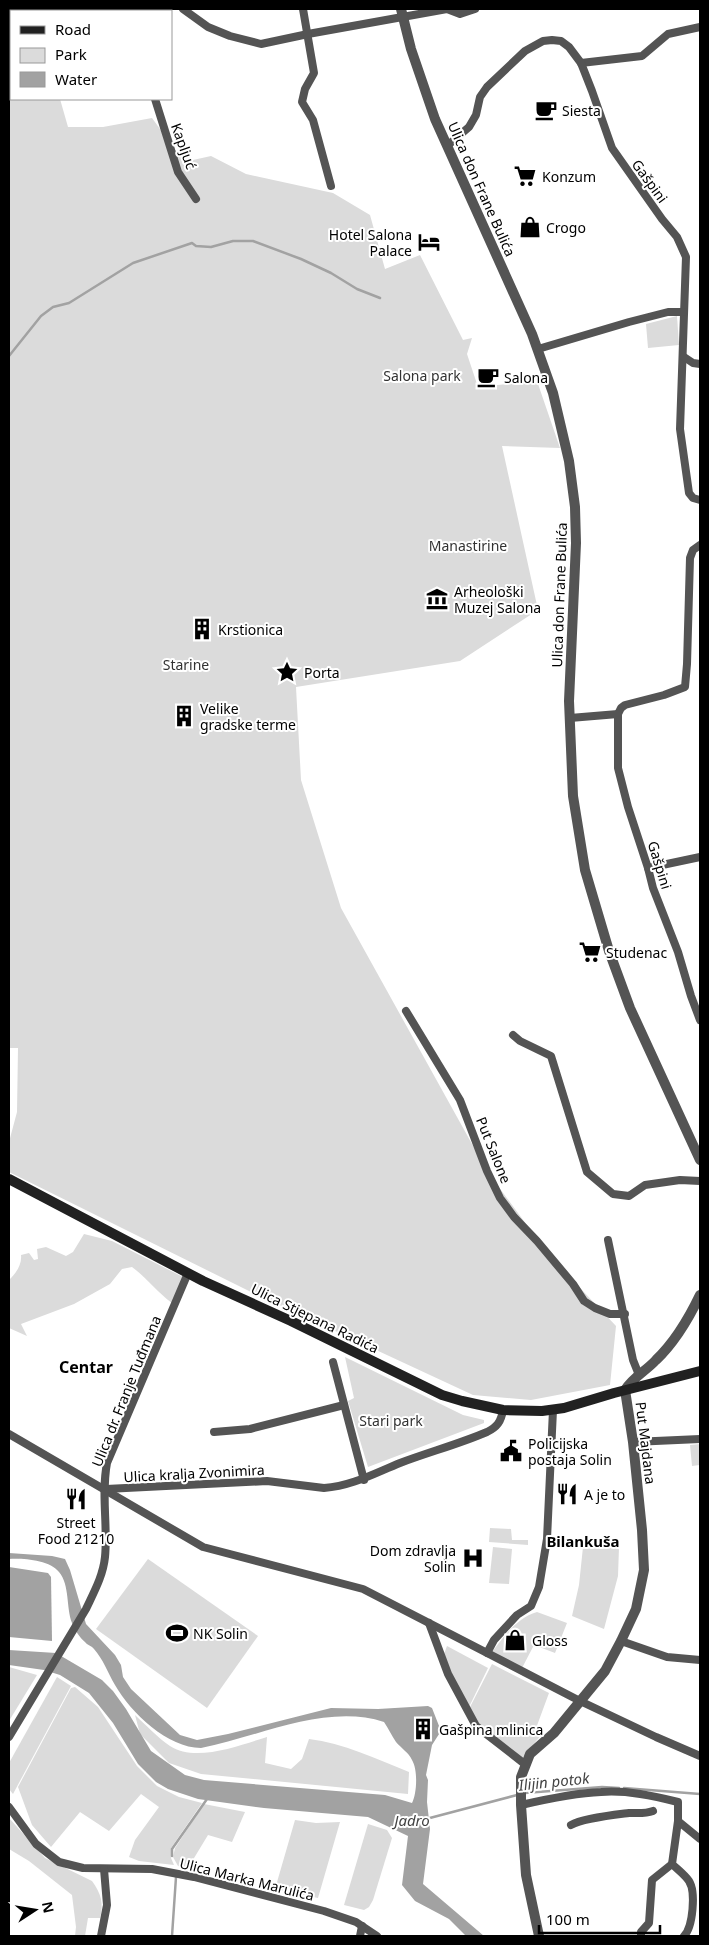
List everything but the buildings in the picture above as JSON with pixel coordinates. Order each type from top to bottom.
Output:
[{"type":"main road","name":"Ulica Stjepana Radića","points":[[9,1179],[188,1273],[442,1395],[462,1401],[503,1410],[530,1412],[553,1410],[700,1371]]},
{"type":"street","points":[[183,9],[208,27],[262,44],[402,13],[447,9],[460,14],[475,9]]},
{"type":"street","points":[[304,9],[314,74],[305,89],[302,102],[313,120],[331,186]]},
{"type":"street","name":"Ulica don Frane Bulića","points":[[402,13],[420,77],[447,146],[538,350],[551,384],[564,436],[575,507],[576,543],[570,718],[573,796],[585,870],[609,951],[632,1012],[700,1160]]},
{"type":"street","points":[[581,63],[642,56],[668,34],[700,27]]},
{"type":"street","name":"Gašpini","points":[[447,146],[469,128],[476,115],[480,97],[487,87],[525,51],[543,41],[561,41],[569,46],[581,63],[612,148],[677,237],[686,257],[680,429],[689,493],[693,498],[700,500]]},
{"type":"street","name":"Kapljuć","points":[[155,100],[178,172],[196,198]]},
{"type":"street","points":[[538,350],[629,322],[668,312],[683,312]]},
{"type":"street","points":[[684,357],[693,363],[700,364]]},
{"type":"street","points":[[570,718],[618,714],[625,705],[664,695],[684,687],[687,664],[690,558],[693,550],[700,545]]},
{"type":"street","name":"Gašpini","points":[[618,714],[618,768],[628,808],[653,888],[678,952],[700,1020]]},
{"type":"street","points":[[648,868],[700,857]]},
{"type":"street","name":"Put Salone","points":[[406,1011],[460,1100],[487,1171],[505,1204],[573,1284],[584,1301],[610,1314],[625,1314]]},
{"type":"street","points":[[513,1035],[520,1041],[551,1056],[586,1172],[612,1194],[629,1196],[644,1185],[680,1180],[700,1181]]},
{"type":"street","points":[[608,1240],[635,1367],[639,1374]]},
{"type":"street","name":"Ulica dr. Franje Tuđmana","points":[[9,1737],[86,1609],[102,1573],[105,1559],[104,1489],[107,1464],[188,1273]]},
{"type":"street","points":[[625,1390],[639,1374],[668,1348],[686,1322],[700,1295]]},
{"type":"street","points":[[333,1362],[364,1480]]},
{"type":"street","name":"Put Majdana","points":[[539,1936],[526,1875],[521,1777],[530,1754],[554,1733],[605,1671],[636,1607],[644,1570],[633,1442],[625,1390]]},
{"type":"street","points":[[214,1432],[250,1430],[344,1405]]},
{"type":"street","name":"Ulica kralja Zvonimira","points":[[9,1434],[104,1489],[266,1481],[324,1488],[364,1480],[400,1463],[487,1432],[502,1419],[503,1410]]},
{"type":"street","points":[[487,1653],[494,1640],[517,1615],[531,1606],[539,1587],[549,1521],[553,1410]]},
{"type":"street","points":[[633,1442],[700,1439]]},
{"type":"street","points":[[104,1489],[203,1547],[362,1589],[580,1701],[656,1738],[700,1756]]},
{"type":"street","points":[[429,1623],[448,1674],[476,1726],[526,1765]]},
{"type":"street","points":[[621,1641],[667,1657],[700,1660]]},
{"type":"street","points":[[521,1799],[556,1798],[602,1792],[655,1796],[678,1802],[678,1821],[672,1864],[652,1880],[649,1923],[641,1932],[641,1936]]},
{"type":"street","points":[[570,1825],[626,1814],[651,1814],[655,1796]]},
{"type":"street","name":"Ulica Marka Marulića","points":[[9,1807],[36,1844],[59,1862],[83,1868],[152,1869],[194,1877],[356,1922],[377,1936]]},
{"type":"street","points":[[678,1821],[700,1839]]},
{"type":"street","points":[[672,1864],[690,1882],[696,1917],[684,1936]]},
{"type":"street","points":[[101,1936],[107,1905],[104,1869]]},
{"type":"street","points":[[360,1936],[362,1926]]},
{"type":"green space","points":[[10,58],[10,100],[60,100],[68,127],[103,127],[152,118],[184,162],[211,156],[246,174],[333,193],[370,215],[385,269],[420,255],[463,340],[472,338],[467,354],[478,387],[537,381],[560,448],[502,446],[538,610],[460,661],[296,687],[301,780],[341,908],[487,1171],[549,1255],[616,1326],[610,1385],[531,1400],[473,1395],[249,1291],[9,1172],[9,1142],[17,1112],[18,1048],[9,1048]]},
{"type":"green space","points":[[677,316],[679,345],[648,348],[646,324]]},
{"type":"green space","points":[[84,1234],[112,1241],[183,1277],[172,1303],[132,1267],[122,1269],[110,1284],[74,1304],[21,1324],[27,1336],[9,1328],[9,1280],[18,1269],[21,1255],[29,1253],[34,1260],[38,1259],[37,1249],[46,1247],[66,1256],[73,1252]]},
{"type":"green space","name":"Stari park","points":[[345,1357],[463,1415],[484,1420],[484,1423],[368,1467],[348,1401],[354,1398]]},
{"type":"green space","points":[[700,1444],[700,1465],[692,1466],[690,1445]]},
{"type":"green space","points":[[490,1528],[511,1529],[512,1540],[528,1540],[528,1545],[489,1542]]},
{"type":"green space","points":[[493,1547],[512,1549],[509,1584],[489,1583]]},
{"type":"green space","points":[[583,1547],[619,1547],[618,1576],[604,1629],[572,1616],[579,1585]]},
{"type":"green space","name":"NK Solin","points":[[148,1559],[258,1636],[207,1708],[96,1629]]},
{"type":"green space","points":[[537,1612],[567,1623],[555,1653],[534,1645],[522,1668],[491,1653],[517,1623]]},
{"type":"green space","points":[[447,1646],[488,1668],[469,1707],[459,1692],[444,1654]]},
{"type":"green space","points":[[492,1664],[549,1693],[535,1731],[542,1734],[522,1758],[478,1725],[469,1709]]},
{"type":"green space","points":[[9,1667],[37,1675],[9,1721]]},
{"type":"green space","points":[[57,1677],[71,1686],[13,1794],[9,1789],[9,1763]]},
{"type":"green space","points":[[75,1687],[98,1707],[137,1766],[157,1786],[179,1797],[202,1803],[171,1848],[171,1858],[174,1865],[139,1861],[129,1857],[135,1840],[159,1807],[141,1794],[109,1831],[80,1812],[51,1847],[32,1825],[18,1787],[71,1688]]},
{"type":"green space","points":[[135,1715],[170,1746],[192,1753],[218,1751],[267,1737],[265,1763],[291,1769],[302,1759],[309,1739],[334,1744],[360,1752],[409,1772],[408,1794],[201,1774],[169,1763],[140,1734]]},
{"type":"green space","points":[[204,1804],[245,1812],[232,1842],[208,1835],[188,1868],[178,1866],[173,1857],[175,1848]]},
{"type":"green space","points":[[9,1818],[45,1858],[92,1881],[95,1885],[100,1894],[102,1908],[100,1918],[88,1918],[85,1936],[75,1936],[76,1927],[72,1895],[29,1861],[9,1849]]},
{"type":"green space","points":[[295,1820],[316,1823],[340,1822],[318,1898],[275,1889]]},
{"type":"green space","points":[[368,1824],[387,1830],[392,1838],[373,1900],[369,1907],[364,1910],[344,1905]]},
{"type":"water","name":"Jadro","points":[[9,1553],[52,1556],[65,1559],[86,1624],[115,1655],[121,1665],[123,1677],[131,1689],[180,1735],[197,1740],[331,1708],[378,1709],[428,1706],[432,1708],[441,1731],[432,1745],[426,1775],[428,1780],[427,1802],[430,1829],[423,1884],[484,1936],[466,1936],[449,1919],[415,1901],[402,1885],[408,1836],[368,1817],[264,1808],[198,1799],[168,1789],[156,1782],[138,1764],[113,1723],[89,1693],[60,1675],[44,1670],[9,1665],[9,1650],[56,1653],[102,1680],[126,1709],[151,1751],[185,1775],[204,1780],[385,1795],[412,1803],[416,1782],[414,1764],[411,1757],[396,1742],[384,1722],[362,1717],[339,1716],[292,1724],[201,1748],[176,1742],[152,1727],[131,1707],[115,1685],[97,1653],[77,1633],[70,1617],[65,1583],[59,1572],[43,1562],[9,1559]]},
{"type":"water","points":[[9,1567],[48,1573],[51,1577],[52,1641],[9,1637]]},
{"type":"waterway","points":[[9,356],[41,316],[53,307],[69,303],[133,263],[192,243],[196,246],[211,247],[233,241],[253,241],[301,259],[331,273],[357,289],[380,298]]},
{"type":"waterway","name":"Ilijin potok","points":[[525,1793],[602,1787],[619,1788]]},
{"type":"waterway","name":"Ilijin potok","points":[[624,1788],[700,1794]]},
{"type":"waterway","name":"Ilijin potok","points":[[426,1819],[517,1795]]},
{"type":"waterway","points":[[172,1856],[172,1849],[207,1799]]},
{"type":"waterway","points":[[172,1936],[176,1877]]},
{"type":"place","name":"Siesta","points":[[546,110]]},
{"type":"place","name":"Konzum","points":[[525,176]]},
{"type":"place","name":"Crogo","points":[[530,227]]},
{"type":"place","name":"Hotel Salona Palace","points":[[429,242]]},
{"type":"place","name":"Salona","points":[[488,377]]},
{"type":"place","name":"Arheološki Muzej Salona","points":[[437,599]]},
{"type":"place","name":"Krstionica","points":[[202,629]]},
{"type":"place","name":"Porta","points":[[287,672]]},
{"type":"place","name":"Velike gradske terme","points":[[184,716]]},
{"type":"place","name":"Studenac","points":[[590,952]]},
{"type":"place","name":"Policijska postaja Solin","points":[[511,1451]]},
{"type":"place","name":"A je to","points":[[567,1494]]},
{"type":"place","name":"Street Food 21210","points":[[76,1499]]},
{"type":"place","name":"Dom zdravlja Solin","points":[[473,1558]]},
{"type":"place","name":"NK Solin","points":[[177,1633]]},
{"type":"place","name":"Gloss","points":[[515,1640]]},
{"type":"place","name":"Gašpina mlinica","points":[[423,1729]]},
{"type":"district","name":"Centar","points":[[86,1367]]},
{"type":"district","name":"Bilankuša","points":[[583,1541]]},
{"type":"park label","name":"Salona park","points":[[422,375]]},
{"type":"park label","name":"Manastirine","points":[[468,545]]},
{"type":"park label","name":"Starine","points":[[186,664]]}]
